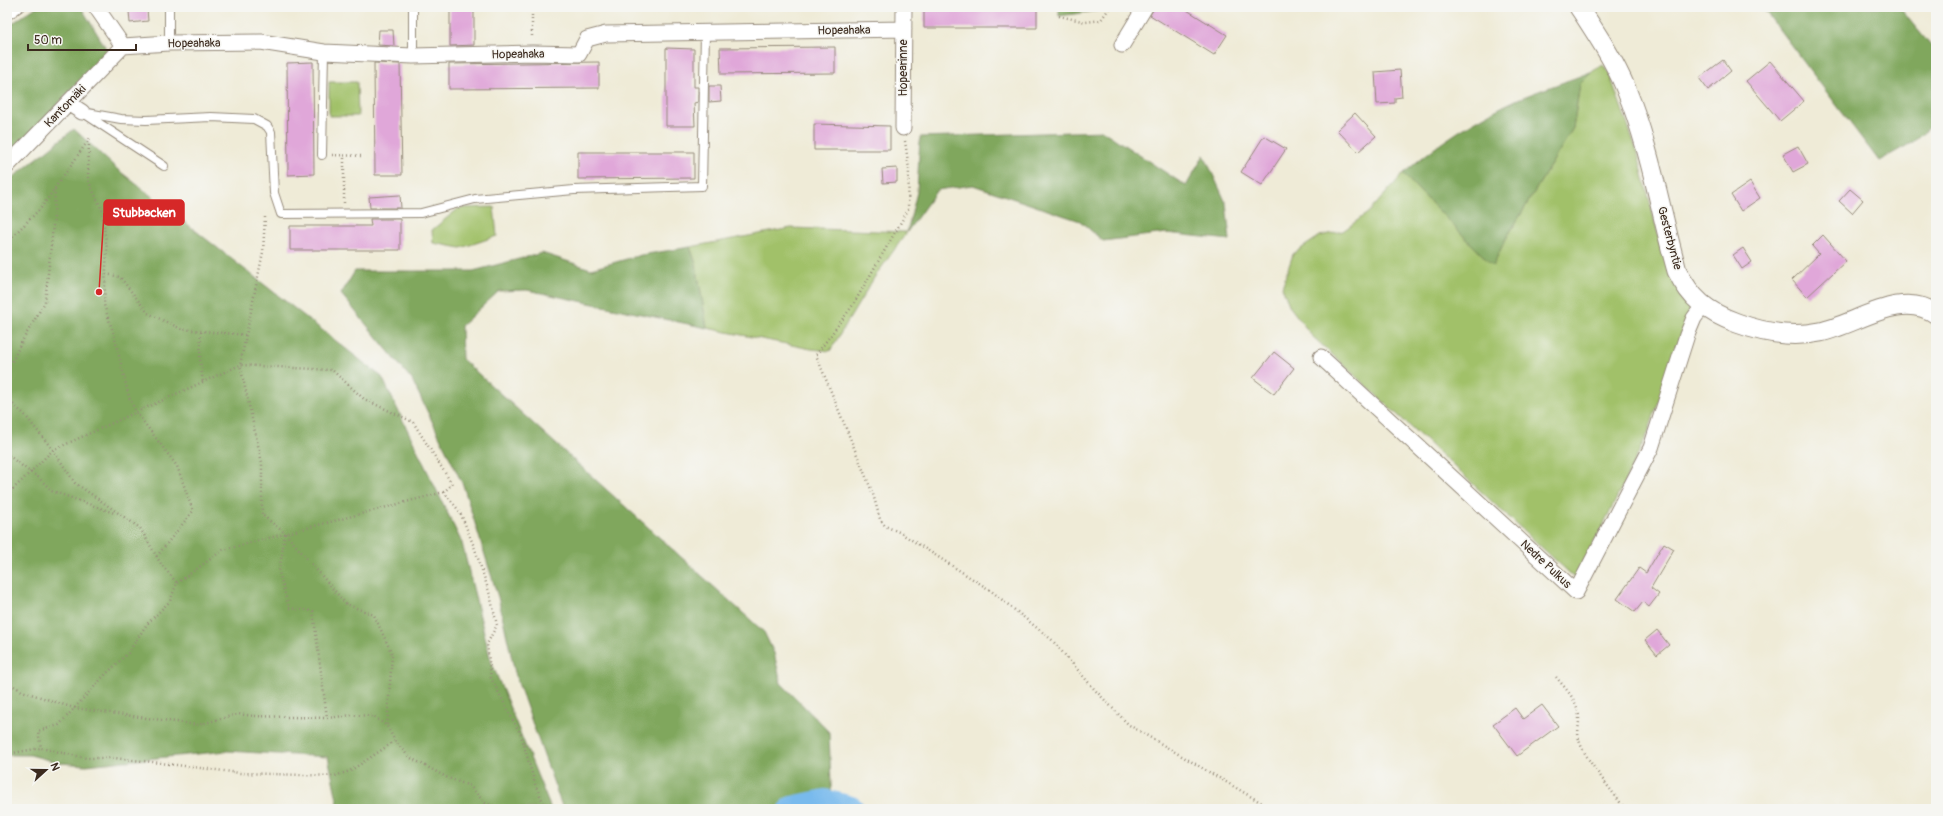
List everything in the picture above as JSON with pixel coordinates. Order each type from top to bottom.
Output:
[{"type":"street","points":[[96,7],[123,46]]},
{"type":"street","name":"Hopearinne","points":[[903,128],[904,7]]},
{"type":"street","points":[[1122,45],[1145,7]]},
{"type":"street","name":"Gesterbyntie","points":[[1579,7],[1599,38],[1626,89],[1642,135],[1677,271],[1685,286],[1703,306],[1723,318],[1745,326],[1789,336],[1821,332],[1880,310],[1896,306],[1917,307],[1936,314]]},
{"type":"street","name":"Hopeahaka","points":[[123,46],[170,43],[266,43],[324,52],[413,56],[532,53],[579,54],[587,39],[606,34],[904,30]]},
{"type":"street","name":"Kantomäki","points":[[7,166],[123,46]]},
{"type":"street","points":[[68,103],[82,112]]},
{"type":"street","name":"Nedre Pulkus","points":[[1321,357],[1576,592],[1651,448],[1687,335],[1694,318],[1703,306]]},
{"type":"lane","points":[[7,16],[20,7]]},
{"type":"lane","points":[[169,7],[170,43]]},
{"type":"lane","points":[[413,7],[413,56]]},
{"type":"lane","points":[[82,112],[146,120],[211,116],[254,119],[267,126],[271,132],[274,193],[281,214],[421,213],[475,199],[574,190],[702,186],[705,32]]},
{"type":"lane","points":[[322,155],[324,52]]},
{"type":"lane","points":[[82,112],[164,166]]},
{"type":"path","points":[[532,7],[532,53]]},
{"type":"path","points":[[1059,16],[1086,22],[1101,20],[1110,7]]},
{"type":"path","points":[[903,128],[909,169],[908,210],[853,305],[816,355],[873,494],[880,519],[885,526],[899,532],[990,590],[1052,640],[1095,690],[1129,725],[1272,809]]},
{"type":"path","points":[[7,242],[41,208],[90,139],[88,180],[102,210],[107,250],[104,305],[114,334],[129,397],[136,412],[177,466],[193,511],[157,556]]},
{"type":"path","points":[[322,155],[363,156]]},
{"type":"path","points":[[344,156],[344,213]]},
{"type":"path","points":[[7,372],[21,343],[45,302],[54,217],[55,188]]},
{"type":"path","points":[[266,217],[263,252],[240,365],[262,463],[262,515],[285,533],[346,604],[374,614],[392,654],[387,726]]},
{"type":"path","points":[[106,274],[120,276],[148,313],[181,329],[246,335]]},
{"type":"path","points":[[201,332],[200,359],[203,382]]},
{"type":"path","points":[[7,495],[53,450],[240,365],[332,370],[364,399],[413,422],[452,484],[444,492],[223,550],[177,583],[170,601],[148,624],[128,653],[74,708],[60,725],[38,731],[41,748]]},
{"type":"path","points":[[7,399],[24,414],[53,450],[75,483],[140,528],[157,556],[177,583]]},
{"type":"path","points":[[7,452],[8,455],[38,477],[52,491],[118,514]]},
{"type":"path","points":[[444,492],[460,512],[475,549],[490,596],[497,625],[487,644],[491,678],[521,735],[535,784],[546,809]]},
{"type":"path","points":[[285,533],[279,572],[289,608],[313,611],[327,718]]},
{"type":"path","points":[[1556,677],[1570,693],[1577,705],[1579,719],[1578,731],[1583,750],[1625,809]]},
{"type":"path","points":[[7,682],[22,691],[74,708],[198,725],[238,714],[254,716],[327,718],[352,715],[373,716],[387,726],[395,741],[409,757],[448,778],[470,786],[485,803],[505,809]]},
{"type":"path","points":[[7,754],[41,748],[86,758],[114,758],[153,762],[240,774],[335,776],[350,771],[395,741]]},
{"type":"green space","points":[[36,7],[81,7],[107,50],[33,132],[7,157],[7,27]]},
{"type":"green space","points":[[1059,7],[1124,7],[1059,16]]},
{"type":"green space","points":[[1762,7],[1901,7],[1903,12],[1936,52],[1936,122],[1913,142],[1879,161]]},
{"type":"green space","points":[[1603,65],[1609,73],[1637,151],[1663,254],[1690,309],[1648,433],[1607,518],[1575,578],[1312,336],[1290,307],[1282,287],[1293,254],[1320,236],[1343,231],[1369,212],[1403,174],[1493,265],[1504,242],[1573,128],[1580,84],[1593,71]]},
{"type":"green space","points":[[1593,71],[1580,84],[1573,128],[1504,242],[1493,266],[1403,174],[1458,132],[1488,114],[1518,99]]},
{"type":"green space","points":[[329,82],[357,82],[358,116],[329,116]]},
{"type":"green space","points":[[74,129],[117,169],[382,377],[462,543],[491,661],[551,809],[339,809],[328,757],[227,751],[86,765],[60,763],[30,755],[7,755],[7,182]]},
{"type":"green space","points":[[1103,131],[1186,186],[1204,155],[1226,203],[1230,240],[1166,233],[1103,241],[1080,221],[973,185],[937,190],[907,232],[917,192],[920,137]]},
{"type":"green space","points":[[494,207],[497,236],[461,248],[433,243],[432,230],[459,208]]},
{"type":"green space","points":[[791,228],[907,232],[874,278],[830,351],[811,349],[707,328],[696,264],[690,247]]},
{"type":"green space","points":[[690,247],[696,264],[707,328],[527,290],[499,291],[461,326],[462,359],[764,632],[774,653],[781,683],[829,732],[832,809],[563,809],[516,677],[498,597],[463,485],[412,380],[341,294],[355,271],[473,271],[542,253],[591,269],[641,255]]},
{"type":"building","points":[[450,7],[474,7],[474,45],[450,46]]},
{"type":"building","points":[[924,7],[1037,7],[1037,28],[924,28]]},
{"type":"building","points":[[1155,7],[1182,7],[1227,35],[1214,55],[1150,15]]},
{"type":"building","points":[[147,9],[148,21],[130,23],[129,11]]},
{"type":"building","points":[[379,30],[393,30],[394,46],[378,45]]},
{"type":"building","points":[[835,47],[835,73],[721,74],[720,48]]},
{"type":"building","points":[[666,48],[694,49],[694,87],[698,87],[698,102],[694,103],[695,126],[666,126]]},
{"type":"building","points":[[1723,60],[1731,71],[1708,90],[1699,78]]},
{"type":"building","points":[[1770,61],[1804,101],[1780,121],[1746,81]]},
{"type":"building","points":[[313,62],[314,174],[288,175],[287,63]]},
{"type":"building","points":[[599,62],[599,88],[449,89],[449,64]]},
{"type":"building","points":[[374,63],[400,64],[402,175],[375,175]]},
{"type":"building","points":[[1400,70],[1402,97],[1395,98],[1395,103],[1377,104],[1375,72]]},
{"type":"building","points":[[709,86],[720,86],[721,101],[709,102]]},
{"type":"building","points":[[1355,113],[1376,136],[1358,152],[1337,130]]},
{"type":"building","points":[[814,124],[890,126],[890,150],[814,150]]},
{"type":"building","points":[[1264,136],[1286,149],[1262,185],[1241,172]]},
{"type":"building","points":[[1798,146],[1808,164],[1793,172],[1783,154]]},
{"type":"building","points":[[578,152],[694,152],[694,178],[578,179]]},
{"type":"building","points":[[897,168],[897,182],[883,183],[882,169]]},
{"type":"building","points":[[1750,182],[1760,198],[1741,211],[1731,195]]},
{"type":"building","points":[[1850,189],[1863,200],[1852,213],[1839,201]]},
{"type":"building","points":[[400,195],[401,208],[370,208],[369,197]]},
{"type":"building","points":[[370,219],[400,219],[400,250],[290,250],[290,226],[371,226]]},
{"type":"building","points":[[1823,235],[1846,261],[1807,297],[1792,280],[1819,254],[1812,246]]},
{"type":"building","points":[[1743,248],[1752,262],[1742,269],[1733,255]]},
{"type":"building","points":[[1274,352],[1294,368],[1274,394],[1253,378]]},
{"type":"building","points":[[1664,543],[1674,549],[1651,588],[1659,594],[1649,607],[1643,602],[1635,612],[1617,599],[1639,568],[1646,573]]},
{"type":"building","points":[[1657,630],[1669,645],[1657,655],[1645,640]]},
{"type":"building","points":[[1542,705],[1558,726],[1517,756],[1493,724],[1515,708],[1523,719]]},
{"type":"waterway","points":[[792,809],[825,802],[851,809]]},
{"type":"place","name":"Stubbacken","points":[[99,292]]}]
